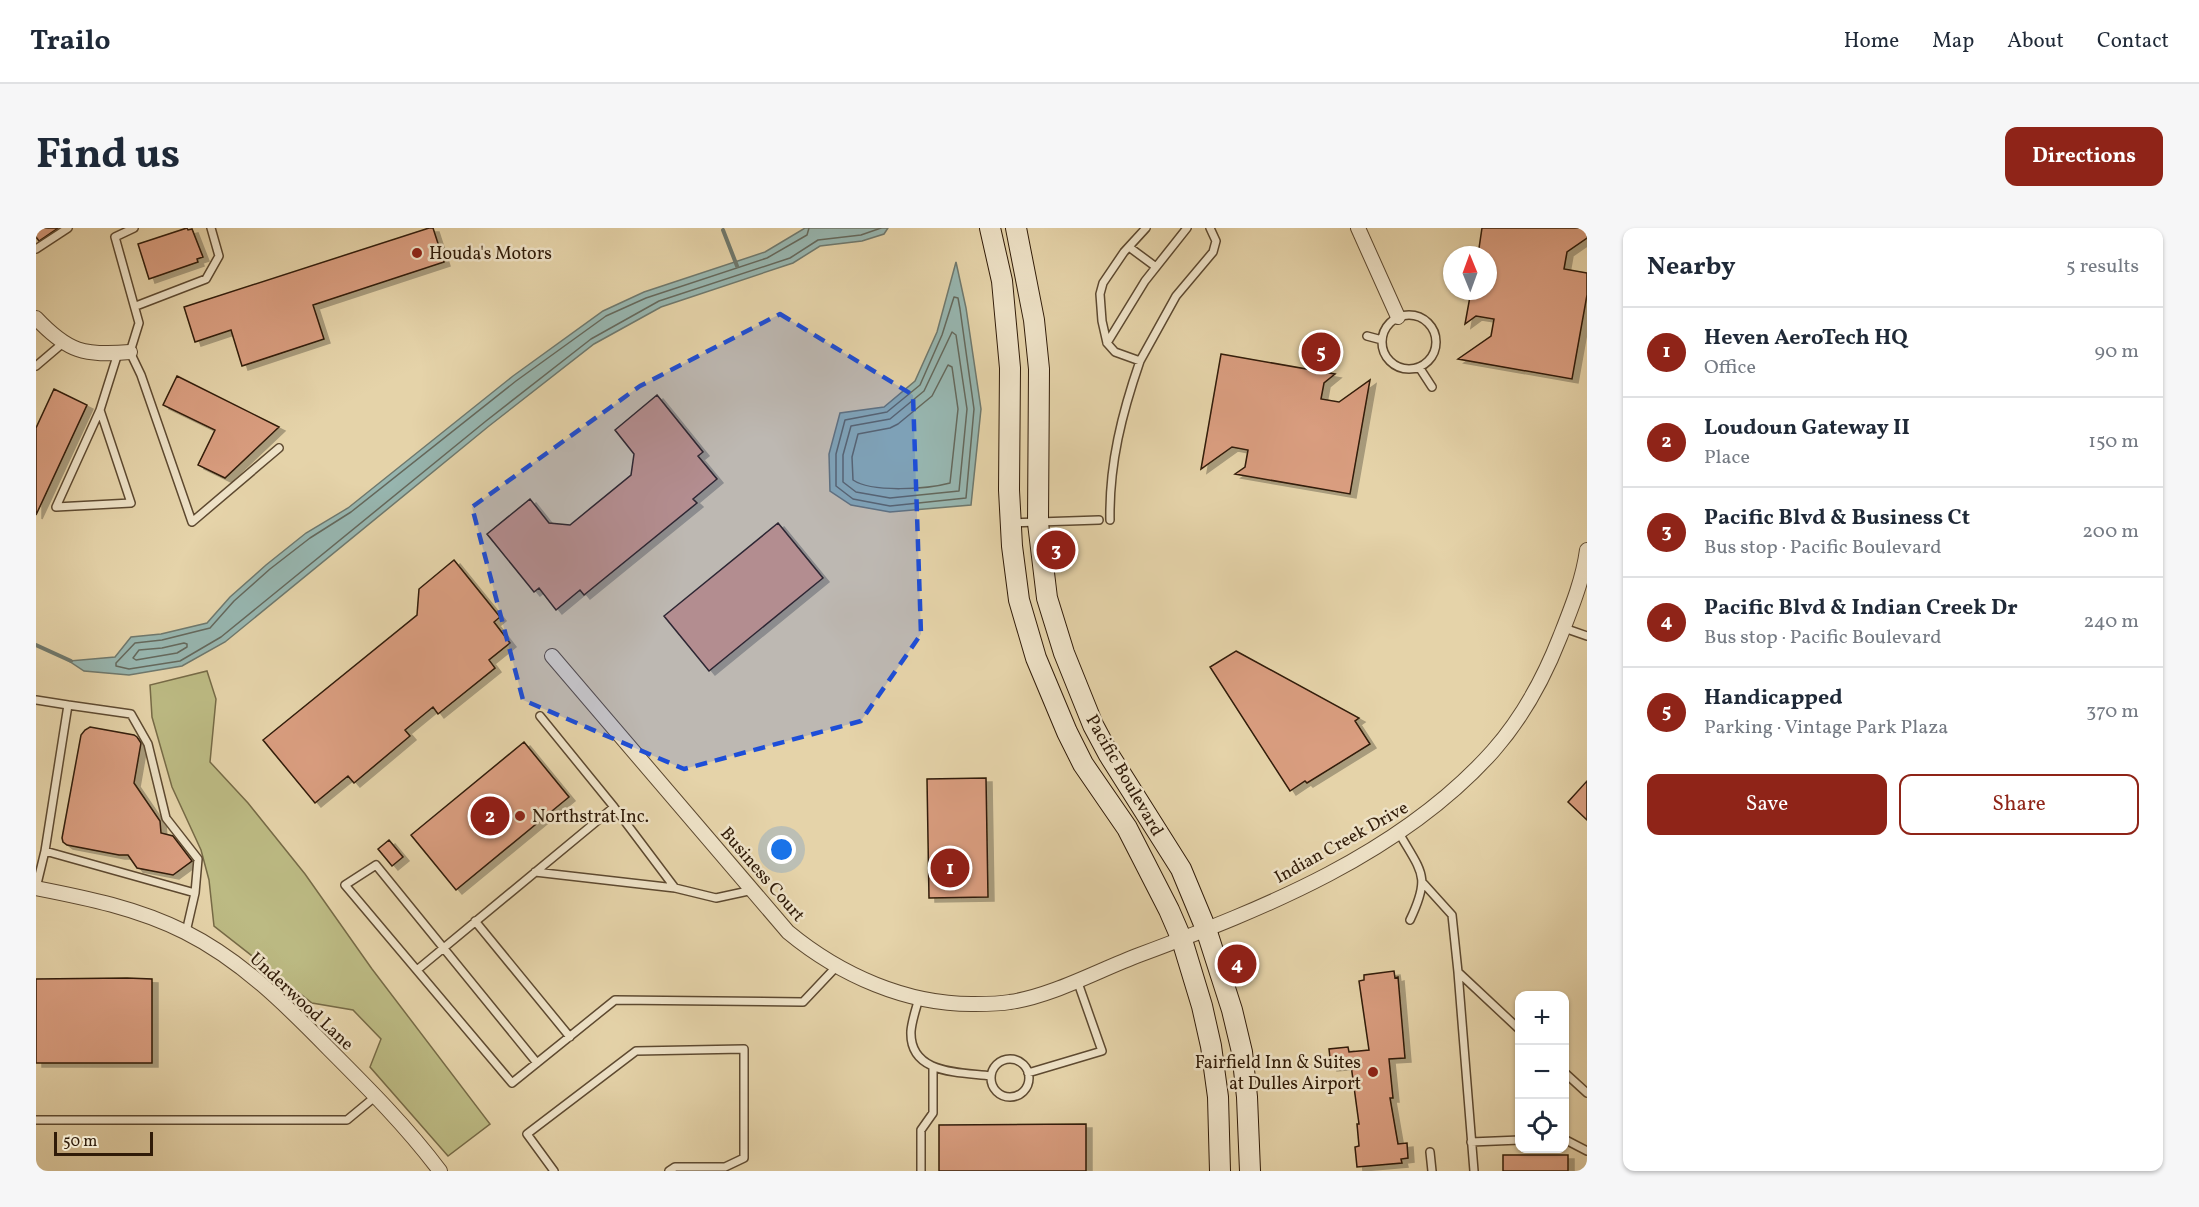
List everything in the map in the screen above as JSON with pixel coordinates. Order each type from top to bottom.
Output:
[{"type":"main road","name":"Pacific Boulevard","points":[[990,228],[1002,281],[1010,368],[1011,524],[1018,600],[1036,658],[1051,696],[1083,764],[1126,828],[1182,940],[1194,975],[1211,1046],[1218,1097],[1220,1171]]},
{"type":"main road","name":"Pacific Boulevard","points":[[1016,228],[1034,320],[1039,369],[1038,523],[1047,598],[1078,690],[1109,755],[1181,869],[1206,929],[1232,1010],[1242,1052],[1247,1096],[1250,1171]]},
{"type":"street","points":[[1358,228],[1398,317]]},
{"type":"street","points":[[36,318],[63,343],[79,350],[92,353],[124,352]]},
{"type":"street","name":"Indian Creek Drive","points":[[1182,940],[1298,889],[1399,833],[1449,795],[1494,750],[1531,697],[1549,664],[1563,628],[1585,566],[1587,550]]},
{"type":"street","name":"Business Court","points":[[552,656],[788,932],[810,951],[870,982],[918,998],[972,1004],[1011,1002],[1050,991],[1182,940]]},
{"type":"street","name":"Underwood Lane","points":[[36,888],[122,906],[155,918],[186,932],[236,964],[282,1002],[376,1096],[440,1171]]},
{"type":"lane","points":[[36,249],[68,228]]},
{"type":"lane","points":[[100,410],[131,503],[56,507],[139,322],[115,237],[134,228]]},
{"type":"lane","points":[[136,306],[206,279],[219,256],[211,228]]},
{"type":"lane","points":[[1140,361],[1115,352],[1107,344],[1100,294],[1103,283],[1146,228]]},
{"type":"lane","points":[[1107,344],[1145,281],[1187,228]]},
{"type":"lane","points":[[1110,520],[1116,441],[1124,407],[1140,361],[1176,297],[1214,252],[1216,241],[1210,228]]},
{"type":"lane","points":[[1129,247],[1156,267]]},
{"type":"lane","points":[[1407,314],[1418,316],[1429,322],[1434,330],[1437,342],[1434,352],[1429,360],[1419,367],[1410,369],[1400,367],[1390,362],[1385,355],[1382,334],[1388,323],[1398,317],[1407,314]]},
{"type":"lane","points":[[1367,336],[1382,340]]},
{"type":"lane","points":[[36,365],[63,343]]},
{"type":"lane","points":[[124,352],[141,375],[192,522],[279,448]]},
{"type":"lane","points":[[1419,367],[1432,387]]},
{"type":"lane","points":[[1011,524],[1099,520]]},
{"type":"lane","points":[[1563,628],[1587,636]]},
{"type":"lane","points":[[36,700],[131,714],[148,744],[166,818],[198,859],[195,893],[186,932]]},
{"type":"lane","points":[[36,888],[45,851],[68,705]]},
{"type":"lane","points":[[540,716],[614,807],[675,888]]},
{"type":"lane","points":[[417,970],[614,807]]},
{"type":"lane","points":[[1399,833],[1419,869],[1424,884],[1452,915],[1474,1171]]},
{"type":"lane","points":[[45,851],[195,893]]},
{"type":"lane","points":[[537,1063],[376,865],[345,885],[512,1083],[570,1037],[615,1000],[803,1002],[837,966]]},
{"type":"lane","points":[[535,872],[675,888],[716,898],[753,890]]},
{"type":"lane","points":[[1410,920],[1421,898],[1424,884]]},
{"type":"lane","points":[[475,921],[570,1037]]},
{"type":"lane","points":[[1458,972],[1515,1025]]},
{"type":"lane","points":[[1028,1073],[1102,1051],[1077,980]]},
{"type":"lane","points":[[918,998],[911,1029],[915,1052],[922,1061],[933,1068],[992,1076]]},
{"type":"lane","points":[[554,1171],[527,1134],[636,1051],[744,1049],[744,1158],[725,1167],[675,1167],[669,1171]]},
{"type":"lane","points":[[1011,1059],[1022,1063],[1028,1073],[1029,1084],[1025,1091],[1011,1097],[995,1089],[992,1076],[994,1068],[999,1063],[1011,1059]]},
{"type":"lane","points":[[921,1171],[921,1130],[933,1113],[933,1068]]},
{"type":"lane","points":[[1569,1077],[1587,1093]]},
{"type":"lane","points":[[36,1120],[347,1120],[376,1096]]},
{"type":"lane","points":[[1471,1142],[1515,1140]]},
{"type":"lane","points":[[1569,1142],[1587,1151]]},
{"type":"lane","points":[[1431,1152],[1432,1171]]},
{"type":"highlighted area","points":[[780,314],[913,395],[921,634],[861,721],[684,769],[523,700],[472,507],[640,386]]},
{"type":"shaded area","points":[[207,671],[216,699],[210,762],[248,803],[305,874],[372,969],[490,1124],[448,1156],[370,1067],[381,1039],[353,1010],[312,1003],[214,926],[209,880],[201,850],[172,787],[152,717],[150,685]]},
{"type":"water","points":[[805,228],[888,228],[884,234],[862,241],[820,246],[793,263],[661,307],[594,344],[489,426],[225,642],[182,666],[129,675],[84,671],[69,661],[115,657],[131,637],[161,634],[207,623],[230,597],[306,533],[348,508],[513,376],[603,311],[644,292],[765,252]]},
{"type":"water","points":[[956,262],[966,308],[981,409],[971,505],[890,512],[851,505],[830,491],[829,454],[840,413],[884,407],[915,381],[937,332]]},
{"type":"building","points":[[36,228],[58,228],[39,241],[36,237]]},
{"type":"building","points":[[187,228],[192,229],[203,257],[197,259],[198,262],[149,279],[138,244]]},
{"type":"building","points":[[433,228],[444,262],[313,305],[324,339],[242,366],[231,330],[195,342],[184,307]]},
{"type":"building","points":[[1482,228],[1587,228],[1587,238],[1567,252],[1564,269],[1587,273],[1587,295],[1572,379],[1458,359],[1491,336],[1494,319],[1476,316],[1465,324],[1469,300],[1497,300],[1497,246],[1479,246]]},
{"type":"building","points":[[1221,354],[1335,374],[1324,383],[1321,399],[1339,402],[1370,380],[1350,494],[1235,474],[1245,467],[1248,450],[1232,447],[1201,469]]},
{"type":"building","points":[[177,376],[279,427],[225,478],[198,465],[215,430],[163,405]]},
{"type":"building","points":[[54,389],[87,405],[36,515],[36,428]]},
{"type":"building","points":[[657,395],[703,452],[698,456],[717,479],[693,499],[697,503],[584,595],[580,590],[556,610],[539,588],[534,592],[487,534],[530,499],[549,523],[570,525],[631,475],[634,454],[615,430]]},
{"type":"building","points":[[778,523],[823,578],[709,671],[664,616]]},
{"type":"building","points":[[454,560],[500,617],[494,622],[510,643],[489,660],[495,668],[438,714],[433,707],[405,730],[410,736],[354,783],[348,776],[315,803],[263,740],[417,615],[419,589]]},
{"type":"building","points":[[1236,651],[1359,718],[1355,721],[1370,744],[1290,791],[1210,667]]},
{"type":"building","points":[[90,727],[134,735],[141,743],[134,783],[160,821],[161,833],[173,836],[192,861],[173,875],[137,868],[128,855],[67,845],[63,842],[81,735]]},
{"type":"building","points":[[524,742],[569,797],[456,890],[411,835]]},
{"type":"building","points":[[986,778],[988,897],[929,898],[927,779]]},
{"type":"building","points":[[1587,781],[1587,820],[1568,802]]},
{"type":"building","points":[[389,840],[403,857],[392,866],[378,849]]},
{"type":"building","name":"Fairfield Inn & Suites at Dulles Airport","points":[[1394,971],[1395,978],[1398,977],[1405,1058],[1389,1059],[1393,1098],[1390,1098],[1398,1144],[1407,1143],[1408,1158],[1401,1159],[1402,1163],[1357,1167],[1355,1147],[1359,1146],[1357,1124],[1359,1124],[1351,1065],[1331,1067],[1329,1049],[1348,1047],[1349,1052],[1369,1050],[1359,981],[1364,980],[1364,975]]},
{"type":"building","points":[[36,979],[152,979],[152,1063],[36,1063]]},
{"type":"building","points":[[1086,1124],[1086,1171],[939,1171],[939,1125]]},
{"type":"building","points":[[1503,1155],[1568,1155],[1568,1171],[1503,1171]]},
{"type":"waterway","points":[[723,230],[737,266]]},
{"type":"waterway","points":[[36,645],[71,661]]},
{"type":"place","name":"Houda's Motors","points":[[417,253]]},
{"type":"place","name":"Handicapped","points":[[1321,352]]},
{"type":"place","name":"Pacific Blvd & Business Ct","points":[[1056,550]]},
{"type":"place","name":"Loudoun Gateway II","points":[[490,816]]},
{"type":"place","name":"Northstrat Inc.","points":[[520,816]]},
{"type":"place","name":"Heven AeroTech HQ","points":[[950,868]]},
{"type":"place","name":"Pacific Blvd & Indian Creek Dr","points":[[1237,964]]},
{"type":"place","name":"Fairfield Inn & Suites at Dulles Airport","points":[[1373,1072]]}]
